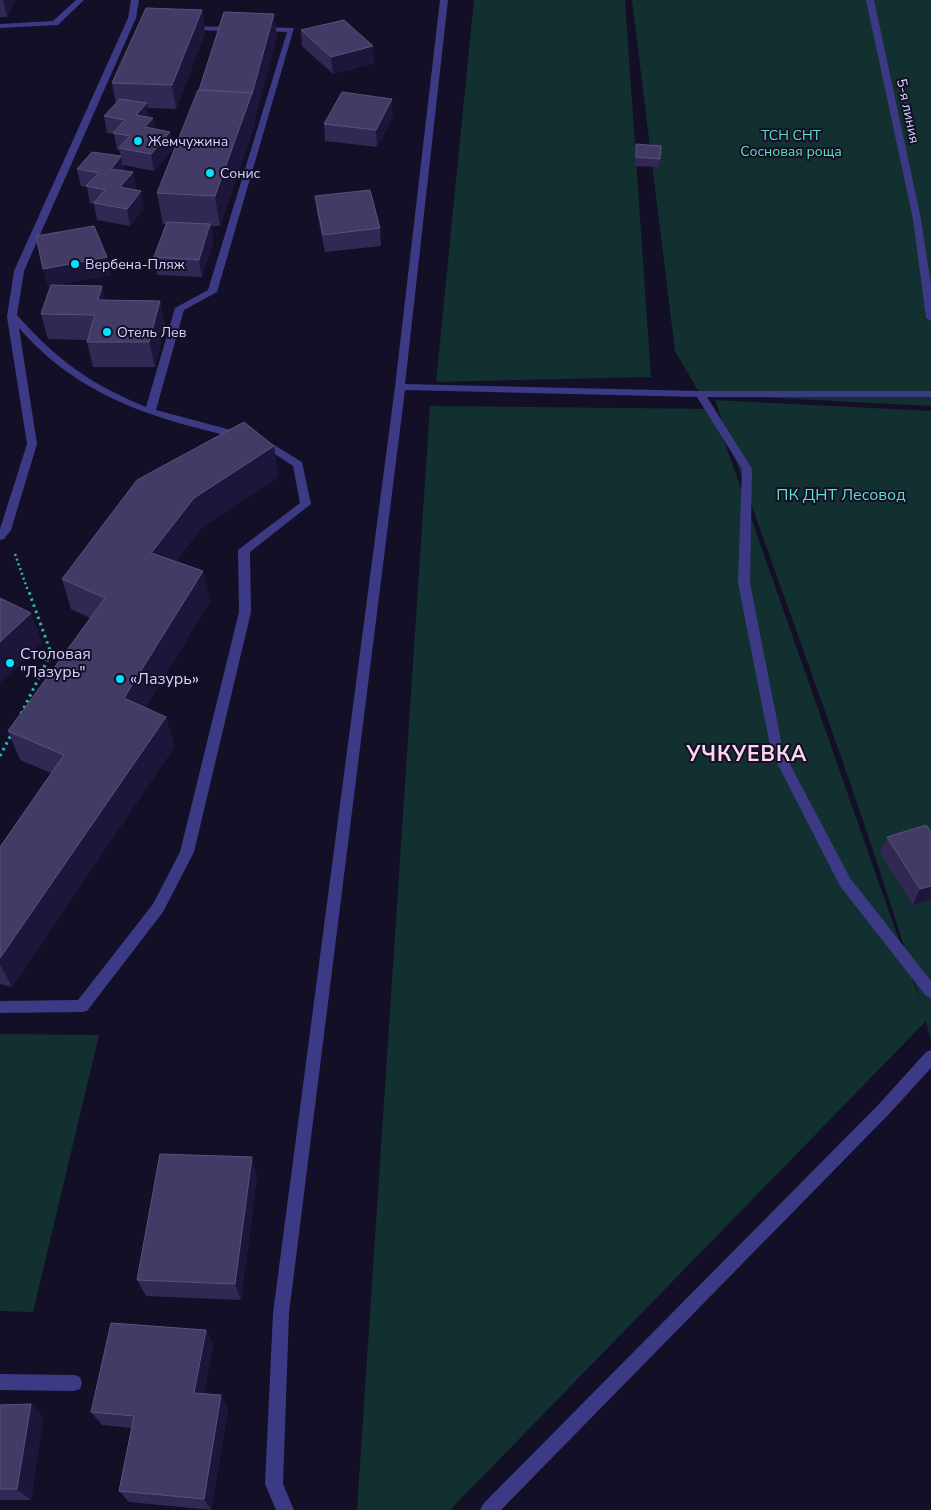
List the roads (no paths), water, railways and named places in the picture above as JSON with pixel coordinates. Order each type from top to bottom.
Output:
[{"type":"lane","points":[[0,26],[56,23],[80,0]]},
{"type":"lane","points":[[3,533],[32,444],[12,315],[19,271],[132,27],[136,0]]},
{"type":"lane","points":[[285,1510],[274,1484],[282,1313],[400,387],[444,0]]},
{"type":"lane","name":"5-я линия","points":[[870,0],[921,219],[931,318]]},
{"type":"lane","points":[[176,28],[243,29]]},
{"type":"lane","points":[[150,412],[180,308],[212,292],[291,30],[253,29]]},
{"type":"lane","points":[[0,1007],[82,1006],[158,908],[187,852],[245,612],[244,550],[306,504],[298,464],[261,440],[195,426],[126,404],[67,371],[31,340],[12,315]]},
{"type":"lane","points":[[400,387],[700,394],[931,394]]},
{"type":"lane","points":[[700,394],[747,470],[744,583],[777,751],[845,882],[931,992]]},
{"type":"lane","points":[[489,1510],[885,1108],[931,1057]]},
{"type":"lane","points":[[0,1382],[74,1383]]},
{"type":"place","name":"Жемчужина","points":[[138,141]]},
{"type":"place","name":"Сонис","points":[[210,173]]},
{"type":"place","name":"Вербена-Пляж","points":[[75,264]]},
{"type":"place","name":"Отель Лев","points":[[107,332]]},
{"type":"place","name":"Столовая \"Лазурь\"","points":[[10,663]]},
{"type":"place","name":"«Лазурь»","points":[[120,679]]},
{"type":"district","name":"УЧКУЕВКА","points":[[747,754]]},
{"type":"park label","name":"ТСН СНТ Сосновая роща","points":[[791,144]]},
{"type":"park label","name":"ПК ДНТ Лесовод","points":[[841,495]]}]
